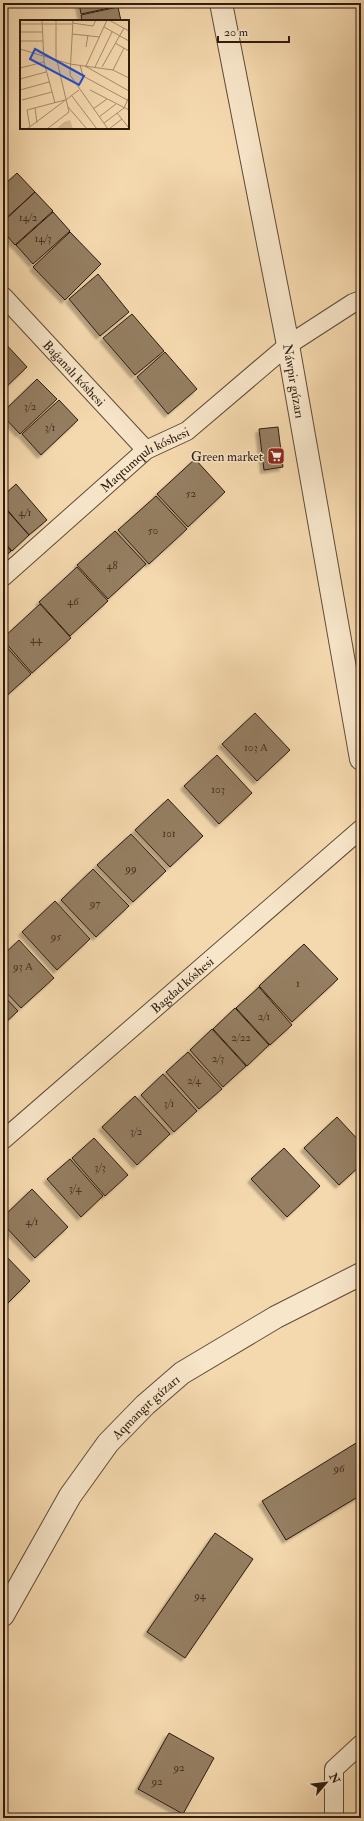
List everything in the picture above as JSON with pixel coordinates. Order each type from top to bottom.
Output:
[{"type":"street","name":"Náwpir gúzarı","points":[[221,3],[288,345],[361,759]]},
{"type":"street","name":"Baǵanalı kóshesi","points":[[3,296],[146,450]]},
{"type":"street","name":"Maqtumqulı kóshesi","points":[[3,576],[146,450],[187,431],[288,345],[353,303],[361,300]]},
{"type":"street","name":"Bagdad kóshesi","points":[[3,1140],[361,829]]},
{"type":"street","name":"Aqmangıt gúzarı","points":[[3,1615],[70,1496],[108,1443],[145,1405],[182,1373],[276,1317],[361,1274]]},
{"type":"street","points":[[334,1818],[334,1769],[361,1744]]},
{"type":"building","points":[[79,3],[118,3],[118,6],[81,14]]},
{"type":"building","points":[[118,7],[121,20],[82,20],[81,15]]},
{"type":"building","points":[[17,173],[35,192],[3,221],[3,186]]},
{"type":"building","points":[[35,192],[53,211],[15,245],[3,231],[3,222]]},
{"type":"building","points":[[53,212],[70,231],[33,264],[16,245]]},
{"type":"building","points":[[70,232],[101,264],[65,300],[33,267]]},
{"type":"building","points":[[98,274],[129,312],[100,336],[69,299]]},
{"type":"building","points":[[132,314],[164,351],[135,375],[103,338]]},
{"type":"building","points":[[3,341],[27,367],[3,390]]},
{"type":"building","points":[[165,352],[197,389],[168,414],[137,377]]},
{"type":"building","points":[[37,379],[57,399],[20,434],[3,416],[3,412]]},
{"type":"building","points":[[59,400],[78,420],[41,455],[22,434]]},
{"type":"building","points":[[278,427],[283,467],[264,470],[259,429]]},
{"type":"building","points":[[195,459],[225,492],[188,527],[157,494]]},
{"type":"building","points":[[16,484],[47,520],[29,535],[3,505],[3,496]]},
{"type":"building","points":[[156,496],[187,529],[149,564],[118,530]]},
{"type":"building","points":[[3,506],[29,535],[12,551],[3,541]]},
{"type":"building","points":[[115,531],[146,564],[108,599],[77,565]]},
{"type":"building","points":[[3,541],[11,551],[3,558]]},
{"type":"building","points":[[77,567],[108,601],[70,636],[39,602]]},
{"type":"building","points":[[40,604],[71,638],[32,673],[3,640],[3,638]]},
{"type":"building","points":[[3,643],[31,674],[3,699]]},
{"type":"building","points":[[255,713],[290,750],[257,781],[222,744]]},
{"type":"building","points":[[217,755],[252,793],[219,824],[184,786]]},
{"type":"building","points":[[168,799],[203,836],[170,867],[135,830]]},
{"type":"building","points":[[131,834],[166,871],[133,902],[97,865]]},
{"type":"building","points":[[93,869],[129,906],[96,937],[61,900]]},
{"type":"building","points":[[55,901],[90,939],[57,970],[22,932]]},
{"type":"building","points":[[19,940],[54,978],[21,1008],[3,989],[3,955]]},
{"type":"building","points":[[304,944],[338,979],[292,1022],[259,986]]},
{"type":"building","points":[[259,987],[292,1025],[270,1045],[236,1008]]},
{"type":"building","points":[[3,995],[18,1011],[3,1025]]},
{"type":"building","points":[[235,1008],[269,1045],[247,1066],[213,1029]]},
{"type":"building","points":[[212,1029],[246,1066],[223,1087],[190,1050]]},
{"type":"building","points":[[188,1052],[222,1089],[199,1109],[166,1072]]},
{"type":"building","points":[[163,1074],[197,1111],[174,1132],[141,1095]]},
{"type":"building","points":[[135,1096],[170,1134],[137,1165],[102,1127]]},
{"type":"building","points":[[337,1117],[361,1143],[361,1165],[339,1185],[304,1148]]},
{"type":"building","points":[[94,1138],[128,1175],[105,1196],[72,1158]]},
{"type":"building","points":[[284,1148],[320,1186],[287,1217],[251,1179]]},
{"type":"building","points":[[70,1159],[103,1196],[81,1217],[47,1179]]},
{"type":"building","points":[[32,1189],[68,1227],[35,1258],[3,1224],[3,1217]]},
{"type":"building","points":[[3,1253],[30,1281],[3,1308]]},
{"type":"building","points":[[361,1440],[361,1495],[286,1540],[262,1501]]},
{"type":"building","points":[[215,1533],[253,1559],[185,1658],[147,1632]]},
{"type":"building","points":[[169,1733],[214,1758],[183,1814],[138,1789]]},
{"type":"place","name":"Green market","points":[[276,456]]}]
